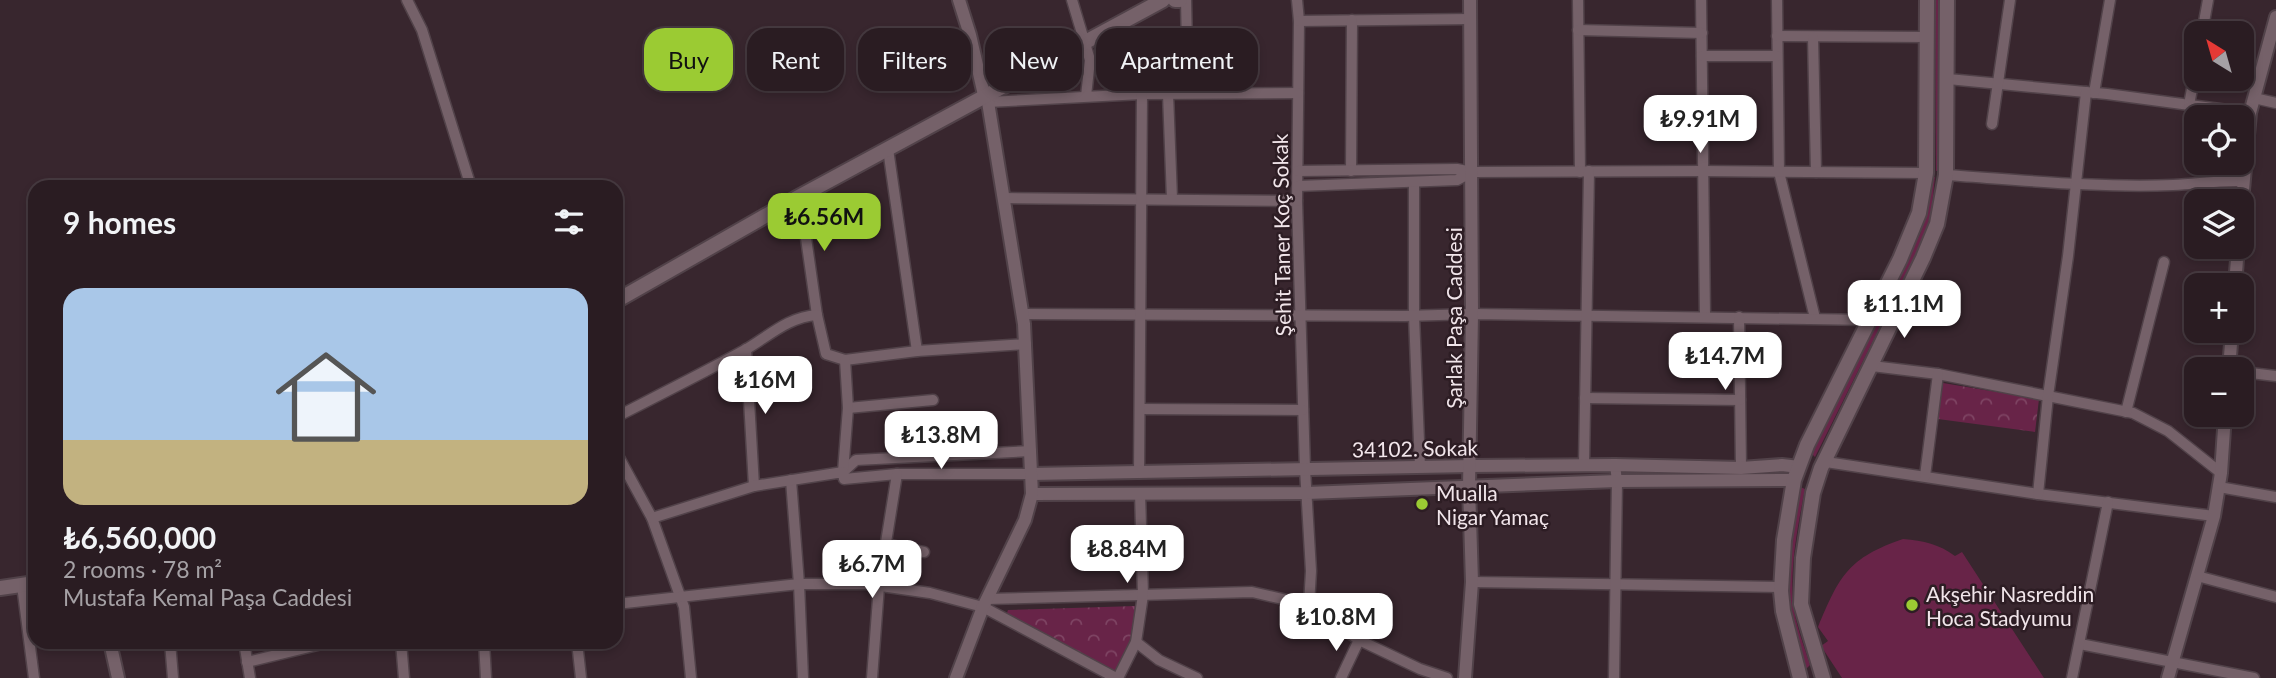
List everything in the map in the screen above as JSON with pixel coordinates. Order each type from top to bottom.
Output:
[{"type":"main road","points":[[623,297],[795,199],[986,99],[1085,41],[1163,0]]},
{"type":"main road","points":[[1800,678],[1783,611],[1781,587],[1784,540],[1797,474],[1807,445],[1916,223],[1926,173],[1927,0]]},
{"type":"main road","points":[[1819,677],[1802,613],[1805,535],[1813,493],[1822,468],[1931,239],[1940,211],[1947,175],[1947,0]]},
{"type":"main road","points":[[1926,173],[1947,175]]},
{"type":"main road","points":[[1797,474],[1822,468]]},
{"type":"main road","points":[[0,588],[28,584]]},
{"type":"street","points":[[407,0],[422,30],[469,180]]},
{"type":"street","points":[[956,678],[985,603],[1018,537],[1032,494],[1023,314],[986,99],[959,0]]},
{"type":"street","points":[[1072,0],[1090,60],[1086,96]]},
{"type":"street","points":[[1186,0],[1188,93]]},
{"type":"street","name":"Şehit Taner Koç Sokak","points":[[1297,0],[1297,201],[1305,469],[1311,571],[1309,605]]},
{"type":"street","name":"Şarlak Paşa Caddesi","points":[[1465,678],[1472,582],[1469,488],[1472,314],[1470,0]]},
{"type":"street","points":[[1578,0],[1587,315],[1584,465]]},
{"type":"street","points":[[1701,0],[1705,316]]},
{"type":"street","points":[[1777,0],[1779,172],[1815,318]]},
{"type":"street","points":[[1992,124],[2010,0]]},
{"type":"street","points":[[2038,494],[2074,183],[2110,0]]},
{"type":"street","points":[[2204,21],[2208,0]]},
{"type":"street","points":[[2252,105],[2276,17]]},
{"type":"street","points":[[1299,21],[1470,19]]},
{"type":"street","points":[[1351,171],[1352,20]]},
{"type":"street","points":[[1578,30],[1702,33]]},
{"type":"street","points":[[1777,36],[1927,37]]},
{"type":"street","points":[[1813,37],[1816,172]]},
{"type":"street","points":[[1702,56],[1777,56]]},
{"type":"street","points":[[1948,79],[2189,105],[2192,91]]},
{"type":"street","points":[[986,99],[1168,93],[1298,93]]},
{"type":"street","points":[[1168,93],[1172,199]]},
{"type":"street","points":[[1139,473],[1142,94]]},
{"type":"street","points":[[2254,99],[2276,103]]},
{"type":"street","points":[[888,149],[916,351]]},
{"type":"street","points":[[1298,171],[1458,169],[1472,172],[1926,173]]},
{"type":"street","points":[[1298,186],[1457,180],[1472,172]]},
{"type":"street","points":[[1947,175],[2074,183],[2174,185],[2216,180],[2243,181]]},
{"type":"street","points":[[2243,189],[2244,175]]},
{"type":"street","points":[[1414,182],[1414,316],[1420,467]]},
{"type":"street","points":[[1003,198],[1297,201]]},
{"type":"street","points":[[795,199],[804,224],[817,315],[826,354],[845,360],[916,351],[1026,344]]},
{"type":"street","points":[[2126,412],[2164,262]]},
{"type":"street","points":[[1023,314],[1472,314],[1870,320]]},
{"type":"street","points":[[623,413],[746,349],[788,322],[802,316],[817,315]]},
{"type":"street","points":[[1739,317],[1741,468]]},
{"type":"street","points":[[746,349],[754,486]]},
{"type":"street","points":[[845,360],[848,408],[844,479],[897,474],[1031,474]]},
{"type":"street","points":[[1872,366],[1938,374],[2126,412],[2168,431],[2221,473]]},
{"type":"street","points":[[2254,373],[2276,376]]},
{"type":"street","points":[[1925,475],[1938,374]]},
{"type":"street","points":[[1586,398],[1740,400]]},
{"type":"street","points":[[848,408],[933,400]]},
{"type":"street","points":[[1140,410],[1303,410]]},
{"type":"street","points":[[2168,678],[2214,516],[2224,427]]},
{"type":"street","points":[[652,518],[754,486],[843,472],[856,460],[1031,451]]},
{"type":"street","points":[[623,465],[652,518],[684,607],[691,678]]},
{"type":"street","points":[[1614,678],[1615,465]]},
{"type":"street","name":"34102. Sokak","points":[[1031,474],[1471,466],[1741,468],[1782,465],[1797,474]]},
{"type":"street","points":[[1822,468],[1925,475],[2038,494],[2214,516]]},
{"type":"street","points":[[623,474],[627,472]]},
{"type":"street","points":[[872,678],[879,586],[897,474]]},
{"type":"street","name":"34102. Sokak","points":[[1032,494],[1307,493],[1797,474]]},
{"type":"street","points":[[791,481],[803,678]]},
{"type":"street","points":[[2219,488],[2276,497]]},
{"type":"street","points":[[985,603],[1117,678],[1136,642],[1143,595],[1140,493]]},
{"type":"street","points":[[2072,678],[2108,502]]},
{"type":"street","points":[[886,544],[924,552]]},
{"type":"street","points":[[2197,576],[2276,597]]},
{"type":"street","points":[[1472,582],[1781,587]]},
{"type":"street","points":[[623,603],[799,584],[879,586],[985,603],[1252,592],[1309,605],[1359,640],[1411,665],[1447,678]]},
{"type":"street","points":[[1341,678],[1359,640]]},
{"type":"street","points":[[1136,642],[1159,660],[1197,678]]},
{"type":"street","points":[[2080,644],[2254,678]]},
{"type":"street","points":[[32,649],[34,678]]},
{"type":"street","points":[[112,649],[118,678]]},
{"type":"street","points":[[171,649],[173,678]]},
{"type":"street","points":[[245,649],[250,678]]},
{"type":"street","points":[[247,662],[287,649]]},
{"type":"street","points":[[402,649],[404,678]]},
{"type":"street","points":[[484,649],[485,678]]},
{"type":"street","points":[[579,649],[581,678]]},
{"type":"green space","points":[[1935,0],[1939,0],[1941,24],[1940,170],[1936,171]]},
{"type":"green space","points":[[1935,177],[1931,215],[1918,251],[1815,457],[1812,454],[1920,234],[1928,207],[1931,178]]},
{"type":"green space","points":[[1943,383],[2039,399],[2035,432],[1938,419]]},
{"type":"green space","points":[[1800,487],[1805,489],[1795,545],[1792,588],[1796,618],[1810,665],[1806,669],[1787,605],[1790,548]]},
{"type":"green space","name":"Akşehir Nasreddin Hoca Stadyumu","points":[[1903,539],[1931,544],[1955,556],[1962,552],[2044,678],[1842,678],[1821,646],[1828,641],[1818,627],[1833,594],[1848,571],[1870,553]]},
{"type":"green space","points":[[1136,606],[1132,640],[1115,671],[1006,616],[1008,610]]},
{"type":"place","name":"Mualla Nigar Yamaç","points":[[1422,504]]},
{"type":"place","name":"Akşehir Nasreddin Hoca Stadyumu","points":[[1912,605]]}]
